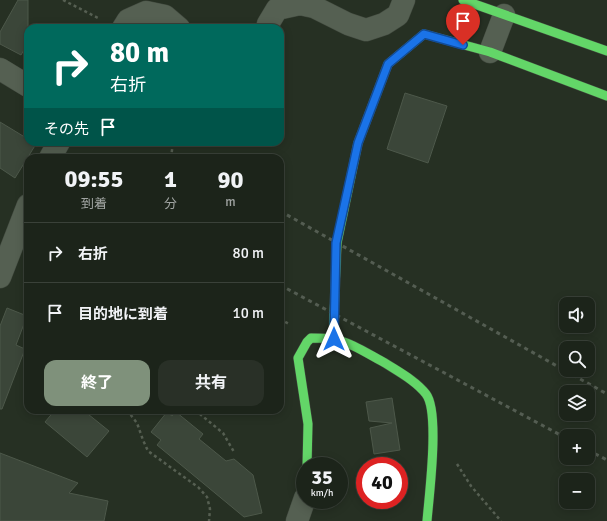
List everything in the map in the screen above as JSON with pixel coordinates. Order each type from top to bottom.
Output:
[{"type":"street","points":[[268,24],[277,9],[300,4],[314,8],[348,24],[366,30],[384,24],[398,15],[404,0]]},
{"type":"street","points":[[463,0],[607,51]]},
{"type":"street","points":[[114,24],[146,12],[165,16],[174,24]]},
{"type":"street","points":[[490,52],[504,15]]},
{"type":"street","points":[[334,339],[336,243],[358,143],[388,64],[424,34],[490,52],[607,96]]},
{"type":"street","points":[[0,69],[24,84]]},
{"type":"street","points":[[0,277],[24,215]]},
{"type":"street","points":[[307,457],[308,424],[298,358],[311,338],[334,339],[357,347],[396,370],[412,381],[427,395],[432,411],[434,428],[427,521]]},
{"type":"street","points":[[297,521],[301,509]]},
{"type":"path","points":[[63,0],[114,24]]},
{"type":"path","points":[[130,414],[137,423],[148,451],[198,487],[207,497],[210,509],[209,521]]},
{"type":"path","points":[[200,414],[223,433],[234,452]]},
{"type":"path","points":[[456,462],[471,486],[501,521]]},
{"type":"building","points":[[18,0],[28,0],[28,24],[24,24],[24,50],[21,55],[0,44],[0,32]]},
{"type":"building","points":[[405,93],[447,106],[428,163],[387,149]]},
{"type":"building","points":[[0,122],[24,137],[24,146],[35,146],[30,154],[24,154],[24,163],[15,178],[0,168]]},
{"type":"building","points":[[7,308],[24,315],[24,324],[16,345],[24,349],[24,352],[2,409],[0,409],[0,326]]},
{"type":"building","points":[[392,398],[400,450],[374,454],[370,428],[392,423],[369,421],[366,402]]},
{"type":"building","points":[[52,414],[88,414],[109,431],[87,457],[45,422]]},
{"type":"building","points":[[165,414],[172,416],[174,414],[178,414],[203,434],[199,439],[226,461],[234,459],[253,475],[262,513],[244,517],[157,445],[161,440],[151,432]]},
{"type":"building","points":[[0,453],[78,483],[69,493],[108,501],[104,521],[0,521]]},
{"type":"railway","points":[[284,213],[607,394]]},
{"type":"railway","points":[[284,287],[559,434]]},
{"type":"railway","points":[[595,454],[607,460]]},
{"type":"traffic: fast","points":[[463,0],[607,51]]},
{"type":"traffic: fast","points":[[333,339],[337,243],[358,143],[388,64],[424,34],[490,52],[607,96]]},
{"type":"traffic: fast","points":[[307,457],[308,424],[298,358],[311,338],[327,338],[346,343],[385,363],[412,381],[426,394],[430,404],[433,436],[427,521]]},
{"type":"route","points":[[334,339],[333,313],[336,243],[358,143],[388,64],[424,34],[463,45]]}]
